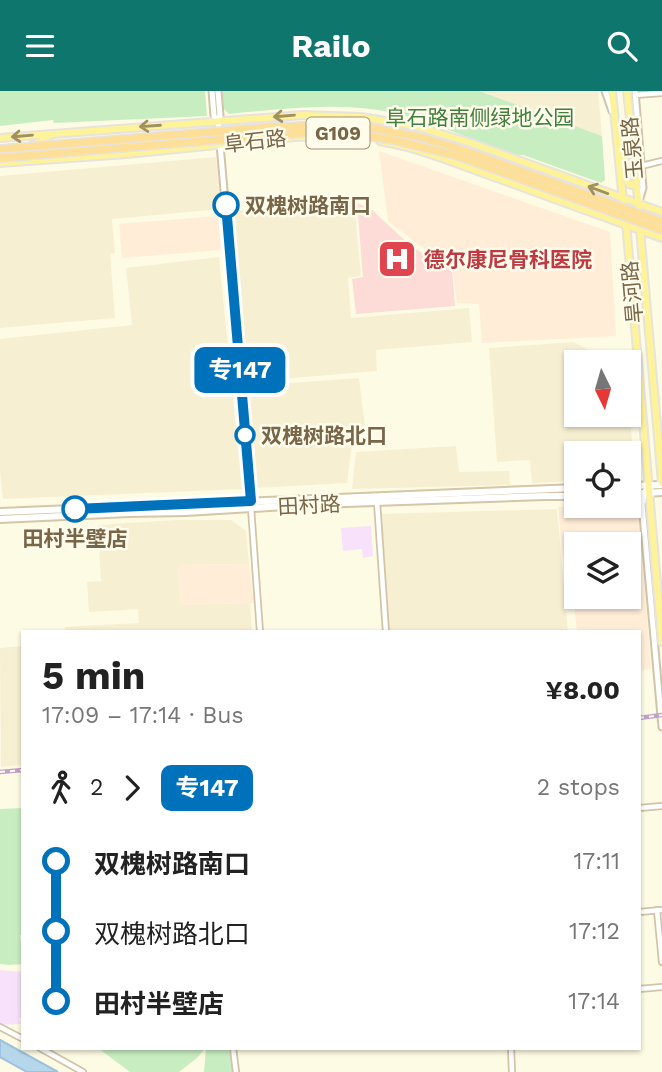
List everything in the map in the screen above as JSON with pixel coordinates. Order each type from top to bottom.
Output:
[{"type":"highway","name":"阜石路","points":[[0,148],[313,124],[368,127],[420,137],[460,149],[662,222]]},
{"type":"highway","name":"阜石路","points":[[0,157],[313,132],[367,135],[458,156],[662,230]]},
{"type":"main road","name":"玉泉路","points":[[612,91],[626,225]]},
{"type":"main road","name":"玉泉路","points":[[627,91],[640,230]]},
{"type":"main road","name":"阜石路","points":[[0,138],[303,115],[361,117],[415,126],[471,143],[662,212]]},
{"type":"main road","points":[[616,132],[624,149],[627,180],[629,184],[635,183]]},
{"type":"main road","points":[[0,148],[36,144],[55,133]]},
{"type":"main road","name":"阜石路","points":[[0,163],[295,137],[328,136],[375,140],[442,157],[662,238]]},
{"type":"main road","name":"旱河路","points":[[626,225],[662,642]]},
{"type":"main road","name":"旱河路","points":[[640,230],[662,484]]},
{"type":"main road","points":[[641,491],[662,484]]},
{"type":"main road","name":"田村路","points":[[0,519],[564,489]]},
{"type":"main road","points":[[641,489],[662,492]]},
{"type":"main road","name":"田村路","points":[[0,512],[564,496]]},
{"type":"street","points":[[212,91],[214,116],[218,121]]},
{"type":"street","points":[[218,91],[218,121],[260,630]]},
{"type":"street","points":[[605,91],[615,118]]},
{"type":"street","points":[[638,204],[643,188],[634,92],[662,93]]},
{"type":"street","points":[[641,166],[662,161]]},
{"type":"street","name":"旱河路","points":[[647,490],[642,504],[662,727]]},
{"type":"street","points":[[377,502],[387,630]]},
{"type":"street","points":[[650,597],[656,561]]},
{"type":"street","points":[[641,809],[662,806]]},
{"type":"street","points":[[641,912],[660,910],[662,962]]},
{"type":"street","points":[[641,989],[662,988]]},
{"type":"street","points":[[0,1027],[21,1038]]},
{"type":"street","points":[[44,1050],[83,1072]]},
{"type":"street","points":[[233,1050],[236,1072]]},
{"type":"street","points":[[511,1050],[512,1072]]},
{"type":"shaded area","points":[[479,91],[598,91],[602,136],[574,126]]},
{"type":"shaded area","points":[[379,151],[610,232],[616,336],[482,343],[479,304],[457,303],[452,265],[416,243],[388,221]]},
{"type":"shaded area","points":[[216,157],[221,209],[112,219],[115,253],[110,254],[115,318],[0,328],[0,176]]},
{"type":"shaded area","points":[[354,201],[361,276],[348,278],[351,318],[469,308],[472,342],[376,350],[377,371],[246,382],[232,211]]},
{"type":"shaded area","name":"德尔康尼骨科医院","points":[[357,203],[372,210],[412,247],[452,270],[455,306],[356,314],[352,279],[363,277]]},
{"type":"shaded area","points":[[218,216],[221,250],[122,258],[119,224]]},
{"type":"shaded area","points":[[219,257],[242,489],[3,499],[0,470],[0,339],[132,325],[126,268]]},
{"type":"shaded area","points":[[573,342],[589,350],[564,350],[564,427],[631,427],[632,441],[564,441],[564,482],[532,483],[530,460],[497,462],[489,348]]},
{"type":"shaded area","points":[[359,378],[365,426],[353,436],[347,483],[256,488],[247,386]]},
{"type":"shaded area","points":[[456,446],[459,472],[509,471],[510,485],[352,489],[356,452]]},
{"type":"shaded area","points":[[558,507],[564,507],[564,518],[640,518],[641,532],[564,532],[563,557]]},
{"type":"shaded area","points":[[557,509],[568,630],[388,630],[381,514]]},
{"type":"shaded area","points":[[231,520],[246,531],[249,564],[178,565],[181,605],[250,603],[252,630],[66,630],[65,627],[139,623],[138,609],[89,612],[87,582],[101,581],[98,525]]},
{"type":"shaded area","points":[[371,526],[373,556],[363,558],[362,549],[343,551],[341,528]]},
{"type":"shaded area","points":[[641,534],[651,669],[641,671],[641,630],[577,630],[575,609],[641,609]]},
{"type":"shaded area","points":[[249,564],[254,603],[181,605],[178,565]]},
{"type":"shaded area","points":[[21,646],[21,765],[1,767],[0,648]]},
{"type":"shaded area","points":[[0,970],[21,972],[20,1024],[0,1025]]},
{"type":"green space","points":[[0,91],[205,91],[207,116],[54,123],[53,120],[0,126]]},
{"type":"green space","name":"阜石路南侧绿地公园","points":[[222,91],[479,91],[602,136],[605,180],[601,183],[424,121],[389,112],[320,107],[229,114],[223,108]]},
{"type":"green space","points":[[21,808],[21,964],[0,964],[0,809]]},
{"type":"green space","points":[[101,1050],[203,1050],[179,1072],[130,1072]]},
{"type":"green space","points":[[206,1050],[229,1050],[233,1072],[204,1072]]},
{"type":"water","points":[[0,1040],[58,1072],[27,1072],[0,1057]]},
{"type":"railway","points":[[641,718],[662,715]]},
{"type":"railway","points":[[0,772],[21,770]]},
{"type":"bus line","name":"专147","points":[[75,509],[251,501],[226,205]]},
{"type":"place","name":"双槐树路南口","points":[[226,205]]},
{"type":"place","name":"德尔康尼骨科医院","points":[[397,259]]},
{"type":"place","name":"双槐树路北口","points":[[245,435]]},
{"type":"place","name":"田村半壁店","points":[[75,509]]}]
